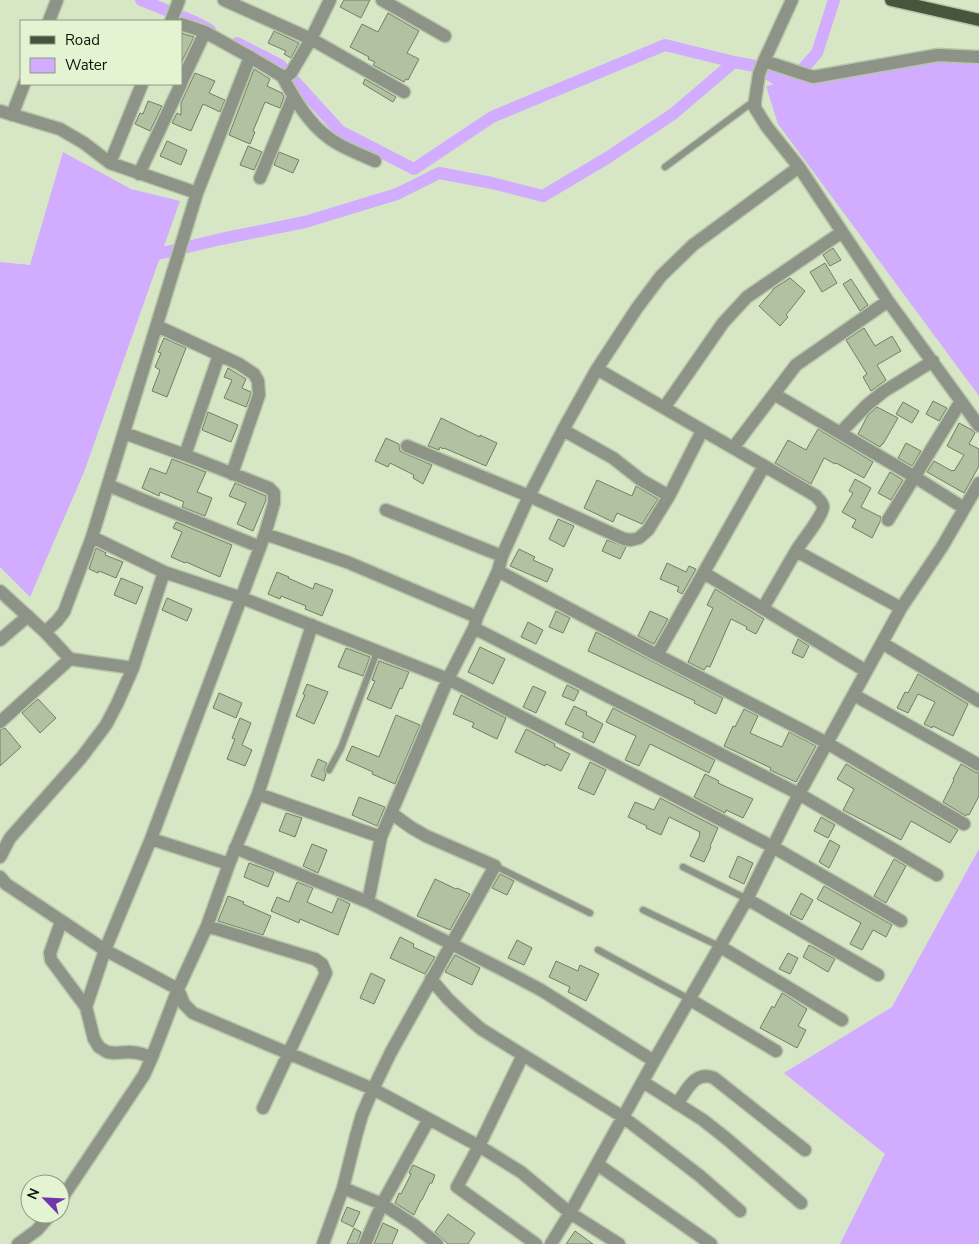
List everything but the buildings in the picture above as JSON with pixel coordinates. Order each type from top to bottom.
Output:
[{"type":"main road","points":[[891,0],[979,20]]},
{"type":"street","points":[[49,20],[57,0]]},
{"type":"street","points":[[170,20],[179,0]]},
{"type":"street","points":[[224,0],[311,39],[404,92]]},
{"type":"street","points":[[287,75],[311,39],[330,0]]},
{"type":"street","points":[[382,0],[445,36]]},
{"type":"street","points":[[792,0],[759,74],[755,100],[756,108],[767,127],[799,167],[888,301],[979,426]]},
{"type":"street","points":[[182,24],[205,32],[250,58],[287,75],[294,97],[319,130],[329,139],[375,161]]},
{"type":"street","points":[[182,81],[205,32]]},
{"type":"street","points":[[764,61],[813,78],[938,55],[979,57]]},
{"type":"street","points":[[45,632],[64,612],[92,537],[197,193],[250,58]]},
{"type":"street","points":[[23,85],[6,113],[60,129],[84,143],[110,163],[197,193]]},
{"type":"street","points":[[110,163],[142,85]]},
{"type":"street","points":[[139,174],[180,85]]},
{"type":"street","points":[[260,178],[294,97]]},
{"type":"street","points":[[368,902],[381,837],[448,679],[498,571],[502,556],[529,496],[597,369],[637,308],[661,276],[692,245],[799,167]]},
{"type":"street","points":[[664,408],[723,323],[747,297],[842,232]]},
{"type":"street","points":[[733,448],[796,365],[888,301]]},
{"type":"street","points":[[157,326],[239,364],[254,374],[258,381],[259,395],[232,474]]},
{"type":"street","points":[[186,455],[219,355]]},
{"type":"street","points":[[840,433],[867,405],[883,392],[933,362]]},
{"type":"street","points":[[597,369],[816,496],[821,502],[823,507],[821,515],[796,551],[763,608]]},
{"type":"street","points":[[774,394],[964,508]]},
{"type":"street","points":[[888,520],[961,401]]},
{"type":"street","points":[[563,430],[613,458],[634,475],[669,496]]},
{"type":"street","points":[[407,446],[529,496],[624,539],[631,540],[639,538],[648,530],[669,496],[702,431]]},
{"type":"street","points":[[86,1007],[105,950],[151,839],[242,598],[274,503],[274,493],[269,488],[124,433]]},
{"type":"street","points":[[657,655],[764,466]]},
{"type":"street","points":[[551,1244],[747,899],[799,794],[901,608],[942,547],[979,483]]},
{"type":"street","points":[[108,485],[260,547]]},
{"type":"street","points":[[386,510],[502,556]]},
{"type":"street","points":[[265,534],[347,562],[475,622],[799,794],[937,874]]},
{"type":"street","points":[[92,537],[164,572],[242,598],[448,679],[773,847],[902,921]]},
{"type":"street","points":[[796,551],[901,608]]},
{"type":"street","points":[[498,571],[827,743],[964,824]]},
{"type":"street","points":[[0,857],[10,838],[81,758],[106,725],[133,668],[164,572]]},
{"type":"street","points":[[704,573],[866,671]]},
{"type":"street","points":[[0,590],[45,632],[70,659],[133,668]]},
{"type":"street","points":[[0,640],[28,616]]},
{"type":"street","points":[[70,1187],[144,1075],[152,1057],[178,989],[207,926],[235,848],[258,794],[312,625]]},
{"type":"street","points":[[882,643],[979,701]]},
{"type":"street","points":[[0,722],[70,659]]},
{"type":"street","points":[[854,695],[979,765]]},
{"type":"street","points":[[258,794],[381,837]]},
{"type":"street","points":[[324,1244],[343,1188],[362,1115],[373,1089],[390,1052],[495,866],[426,836],[391,813]]},
{"type":"street","points":[[151,839],[229,864]]},
{"type":"street","points":[[235,848],[368,902],[507,972],[541,990],[654,1061]]},
{"type":"street","points":[[0,877],[6,884],[105,950],[178,989],[184,1004],[193,1012],[373,1089],[479,1146],[521,1172],[570,1212],[619,1244]]},
{"type":"street","points":[[747,899],[878,975]]},
{"type":"street","points":[[61,922],[50,953],[51,960],[86,1007],[94,1039],[99,1047],[107,1052],[129,1052],[152,1057]]},
{"type":"street","points":[[207,926],[315,959],[322,964],[326,973],[263,1108]]},
{"type":"street","points":[[719,946],[842,1020]]},
{"type":"street","points":[[431,979],[448,999],[481,1028],[623,1117],[700,1176],[740,1211]]},
{"type":"street","points":[[689,999],[776,1052]]},
{"type":"street","points":[[523,1056],[457,1187],[536,1244]]},
{"type":"street","points":[[677,1104],[694,1080],[702,1076],[714,1078],[805,1150]]},
{"type":"street","points":[[643,1082],[703,1120],[801,1203]]},
{"type":"street","points":[[365,1244],[382,1204],[429,1119]]},
{"type":"street","points":[[597,1164],[711,1244]]},
{"type":"street","points":[[343,1188],[382,1204],[414,1225],[437,1244]]},
{"type":"street","points":[[18,1244],[42,1224]]},
{"type":"lane","points":[[665,167],[755,100]]},
{"type":"lane","points":[[329,770],[341,748],[377,652]]},
{"type":"lane","points":[[495,866],[590,913]]},
{"type":"lane","points":[[683,867],[747,899]]},
{"type":"lane","points":[[643,910],[719,946]]},
{"type":"lane","points":[[598,950],[689,999]]},
{"type":"water","points":[[927,54],[979,58],[979,396],[778,124],[766,86]]},
{"type":"water","points":[[63,152],[131,189],[180,201],[84,472],[30,597],[0,567],[0,262],[30,265]]},
{"type":"water","points":[[979,849],[979,1244],[840,1244],[885,1154],[784,1073],[892,1007]]},
{"type":"waterway","points":[[141,0],[210,30]]},
{"type":"waterway","points":[[145,257],[305,222],[397,194],[439,173],[492,183],[543,196],[607,158],[673,114],[734,62],[755,66],[776,79],[791,82],[817,53],[834,0]]},
{"type":"waterway","points":[[237,43],[280,65],[340,131],[414,169],[492,117],[665,45],[734,62]]}]
